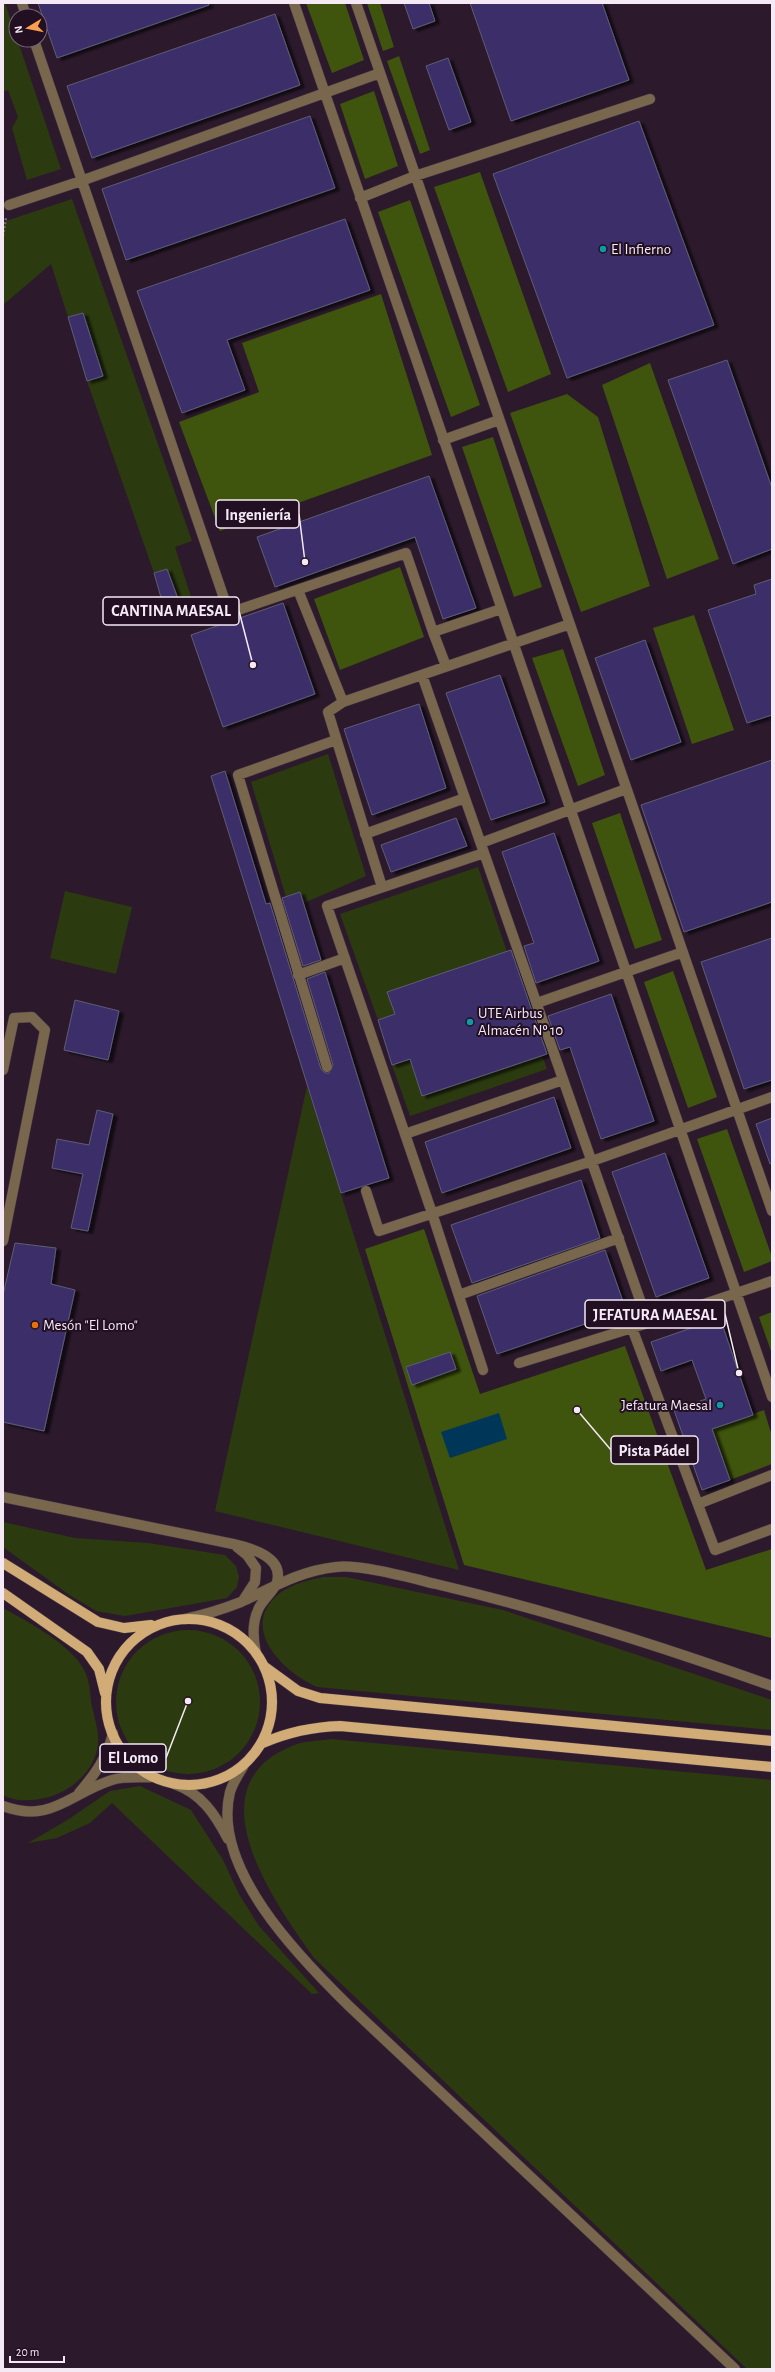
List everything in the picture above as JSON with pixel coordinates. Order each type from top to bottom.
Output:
[{"type":"main road","points":[[3,1563],[98,1622],[124,1628],[185,1619],[203,1620],[231,1630],[244,1639],[256,1653],[265,1667],[270,1683],[273,1703],[270,1722],[263,1743],[244,1765],[227,1777],[209,1783],[189,1786],[174,1784],[152,1777],[130,1761],[115,1740],[108,1719],[106,1701],[99,1669],[87,1652],[3,1593]]},
{"type":"main road","points":[[106,1701],[110,1677],[119,1657],[128,1645],[145,1632],[167,1621]]},
{"type":"main road","points":[[265,1667],[298,1690],[320,1698],[772,1741]]},
{"type":"main road","points":[[263,1743],[292,1731],[317,1727],[340,1726],[772,1767]]},
{"type":"street","points":[[294,3],[772,1398]]},
{"type":"street","points":[[356,3],[772,1211]]},
{"type":"street","points":[[37,48],[229,613],[406,553],[446,666]]},
{"type":"street","points":[[9,205],[81,181],[380,73]]},
{"type":"street","points":[[360,198],[415,176],[650,98]]},
{"type":"street","points":[[443,440],[499,420]]},
{"type":"street","points":[[298,590],[343,702]]},
{"type":"street","points":[[433,632],[501,610]]},
{"type":"street","points":[[382,888],[328,712],[343,702],[570,624]]},
{"type":"street","points":[[422,674],[648,1323]]},
{"type":"street","points":[[327,1067],[238,775],[336,740]]},
{"type":"street","points":[[483,1370],[432,1213],[327,906],[382,888],[482,848],[570,810],[626,789]]},
{"type":"street","points":[[365,834],[465,798]]},
{"type":"street","points":[[537,1003],[683,952]]},
{"type":"street","points":[[298,975],[345,958]]},
{"type":"street","points":[[3,1070],[14,1018],[32,1017],[45,1030],[3,1241]]},
{"type":"street","points":[[405,1134],[563,1080]]},
{"type":"street","points":[[366,1191],[379,1231],[592,1161],[772,1097]]},
{"type":"street","points":[[459,1295],[619,1238]]},
{"type":"street","points":[[519,1363],[648,1323],[772,1281]]},
{"type":"street","points":[[632,1328],[715,1550],[772,1529]]},
{"type":"street","points":[[698,1504],[772,1476]]},
{"type":"street","points":[[3,1497],[233,1544],[255,1550],[266,1555],[273,1563],[277,1572],[277,1583],[257,1610],[254,1640],[256,1653]]},
{"type":"street","points":[[233,1544],[247,1554],[256,1568],[255,1582],[250,1593],[241,1602]]},
{"type":"street","points":[[185,1619],[241,1602],[277,1583],[314,1570],[338,1566],[406,1577],[500,1599],[626,1635],[772,1686]]},
{"type":"street","points":[[77,1796],[100,1768],[108,1751],[113,1733]]},
{"type":"street","points":[[244,1765],[234,1781],[228,1806],[229,1829],[236,1854],[248,1886],[276,1927],[306,1964],[732,2368]]},
{"type":"street","points":[[3,1806],[14,1810],[34,1813],[60,1806],[77,1796],[114,1779],[152,1777]]},
{"type":"street","points":[[174,1784],[196,1793],[215,1816],[236,1854]]},
{"type":"path","points":[[3,236],[9,205]]},
{"type":"green space","points":[[3,3],[5,3],[8,12],[8,48],[20,48],[61,169],[27,180],[12,128],[18,117],[8,90],[3,92]]},
{"type":"green space","points":[[306,3],[345,3],[364,60],[332,73]]},
{"type":"green space","points":[[367,3],[380,3],[394,47],[383,51]]},
{"type":"green space","points":[[399,56],[430,150],[420,154],[387,61]]},
{"type":"green space","points":[[374,91],[398,166],[365,179],[340,104]]},
{"type":"green space","points":[[480,172],[551,374],[508,392],[434,187]]},
{"type":"green space","points":[[72,199],[192,541],[175,547],[193,603],[181,607],[167,569],[154,573],[87,381],[102,376],[83,313],[68,317],[51,264],[3,305],[3,222]]},
{"type":"green space","points":[[410,200],[480,405],[451,417],[378,212]]},
{"type":"green space","points":[[381,294],[432,455],[220,531],[179,422],[259,392],[242,343]]},
{"type":"green space","points":[[650,363],[719,559],[667,579],[602,385]]},
{"type":"green space","points":[[567,394],[598,417],[650,586],[581,612],[510,413]]},
{"type":"green space","points":[[493,437],[542,587],[514,597],[462,447]]},
{"type":"green space","points":[[400,567],[424,637],[340,670],[314,599]]},
{"type":"green space","points":[[694,615],[734,730],[692,744],[653,628]]},
{"type":"green space","points":[[563,649],[605,775],[578,786],[532,658]]},
{"type":"green space","points":[[328,754],[366,876],[304,903],[300,892],[286,897],[251,782]]},
{"type":"green space","points":[[620,813],[662,940],[635,949],[592,823]]},
{"type":"green space","points":[[478,867],[547,1069],[410,1116],[392,1065],[405,1061],[391,1016],[378,1020],[340,914]]},
{"type":"green space","points":[[65,891],[132,907],[116,974],[50,958]]},
{"type":"green space","points":[[673,971],[717,1097],[688,1108],[644,982]]},
{"type":"green space","points":[[307,1086],[459,1570],[215,1511]]},
{"type":"green space","points":[[727,1129],[772,1257],[772,1261],[744,1272],[697,1139]]},
{"type":"green space","points":[[424,1229],[480,1394],[625,1346],[706,1570],[772,1549],[772,1638],[464,1565],[365,1249]]},
{"type":"green space","points":[[772,1312],[772,1354],[759,1317]]},
{"type":"green space","points":[[764,1410],[772,1436],[772,1464],[730,1480],[712,1429]]},
{"type":"green space","points":[[3,1522],[75,1538],[148,1543],[225,1555],[236,1566],[239,1577],[237,1587],[227,1598],[125,1616],[96,1611],[68,1594],[3,1547]]},
{"type":"green space","points":[[323,1577],[346,1577],[503,1610],[772,1700],[772,1730],[317,1687],[291,1671],[279,1660],[270,1647],[264,1634],[263,1620],[268,1606],[280,1593],[295,1585]]},
{"type":"green space","points":[[3,1608],[54,1638],[79,1662],[87,1676],[97,1727],[98,1746],[95,1757],[83,1776],[65,1790],[39,1799],[18,1800],[3,1795]]},
{"type":"green space","points":[[188,1630],[209,1633],[228,1642],[239,1651],[248,1662],[257,1681],[260,1702],[257,1723],[248,1742],[239,1753],[228,1762],[209,1771],[188,1774],[167,1771],[148,1762],[137,1753],[128,1742],[119,1723],[116,1702],[119,1681],[128,1662],[137,1651],[148,1642],[167,1633]]},
{"type":"green space","points":[[331,1739],[772,1780],[772,2369],[747,2369],[314,1958],[280,1907],[263,1878],[250,1847],[244,1817],[247,1789],[262,1765],[296,1744]]},
{"type":"green space","points":[[140,1786],[191,1810],[223,1860],[239,1894],[259,1926],[319,1993],[312,1994],[112,1803],[90,1823],[57,1838],[28,1843],[69,1819],[110,1791]]},
{"type":"water","points":[[499,1413],[507,1439],[450,1458],[441,1432]]},
{"type":"building","points":[[38,3],[208,3],[209,5],[57,58],[48,32],[48,8],[40,8]]},
{"type":"building","points":[[404,3],[429,3],[435,21],[413,29]]},
{"type":"building","points":[[470,3],[602,3],[629,80],[511,121]]},
{"type":"building","points":[[275,14],[300,85],[92,158],[67,86]]},
{"type":"building","points":[[448,58],[471,122],[449,130],[426,66]]},
{"type":"building","points":[[310,116],[335,188],[126,260],[102,189]]},
{"type":"building","name":"El Infierno","points":[[639,121],[714,325],[567,378],[493,174]]},
{"type":"building","points":[[345,219],[370,290],[227,340],[245,390],[182,413],[137,291]]},
{"type":"building","points":[[83,313],[103,376],[87,381],[68,317]]},
{"type":"building","points":[[727,360],[772,488],[772,549],[733,564],[668,380]]},
{"type":"building","points":[[429,476],[476,608],[443,619],[415,537],[275,587],[257,537]]},
{"type":"building","points":[[167,569],[181,607],[164,608],[154,573]]},
{"type":"building","points":[[772,579],[772,715],[747,723],[708,610],[756,594],[754,585]]},
{"type":"building","points":[[283,603],[315,694],[223,727],[191,635]]},
{"type":"building","points":[[645,640],[681,742],[631,760],[595,658]]},
{"type":"building","points":[[500,675],[545,802],[491,820],[446,693]]},
{"type":"building","points":[[419,704],[446,788],[372,815],[344,729]]},
{"type":"building","points":[[772,760],[772,902],[684,932],[641,805]]},
{"type":"building","points":[[225,771],[266,904],[270,903],[321,1069],[325,1073],[329,1073],[333,1065],[307,979],[325,972],[389,1178],[341,1193],[211,776]]},
{"type":"building","points":[[456,818],[467,846],[391,872],[381,845]]},
{"type":"building","points":[[554,833],[599,961],[536,983],[524,946],[534,943],[502,852]]},
{"type":"building","points":[[300,892],[321,960],[303,966],[282,898]]},
{"type":"building","points":[[772,938],[772,1080],[744,1089],[701,962]]},
{"type":"building","name":"UTE Airbus Almacén Nº 10","points":[[511,950],[547,1054],[422,1096],[410,1059],[392,1065],[378,1020],[395,1014],[387,992]]},
{"type":"building","points":[[611,994],[654,1121],[601,1139],[570,1047],[560,1050],[548,1016]]},
{"type":"building","points":[[75,1000],[119,1011],[108,1060],[64,1050]]},
{"type":"building","points":[[554,1097],[571,1148],[442,1193],[425,1142]]},
{"type":"building","points":[[97,1110],[113,1114],[88,1231],[71,1228],[83,1174],[52,1168],[57,1139],[89,1145]]},
{"type":"building","points":[[772,1118],[772,1163],[770,1164],[756,1124]]},
{"type":"building","points":[[665,1153],[709,1278],[656,1297],[612,1172]]},
{"type":"building","points":[[581,1180],[600,1238],[472,1283],[451,1225]]},
{"type":"building","name":"Mesón \"El Lomo\"","points":[[15,1243],[56,1248],[51,1284],[75,1290],[44,1431],[3,1422],[3,1295]]},
{"type":"building","points":[[605,1250],[626,1310],[497,1354],[477,1296]]},
{"type":"building","name":"Jefatura Maesal","points":[[720,1318],[753,1415],[712,1429],[730,1480],[702,1490],[674,1410],[706,1399],[692,1360],[661,1371],[651,1342]]},
{"type":"building","points":[[450,1352],[456,1369],[412,1385],[406,1367]]},
{"type":"place","name":"El Infierno","points":[[603,249]]},
{"type":"place","name":"Ingeniería","points":[[305,562]]},
{"type":"place","name":"CANTINA MAESAL","points":[[253,665]]},
{"type":"place","name":"UTE Airbus Almacén Nº 10","points":[[470,1022]]},
{"type":"place","name":"Mesón \"El Lomo\"","points":[[35,1325]]},
{"type":"place","name":"JEFATURA MAESAL","points":[[739,1373]]},
{"type":"place","name":"Jefatura Maesal","points":[[720,1405]]},
{"type":"place","name":"Pista Pádel","points":[[577,1410]]},
{"type":"place","name":"El Lomo","points":[[188,1701]]}]
